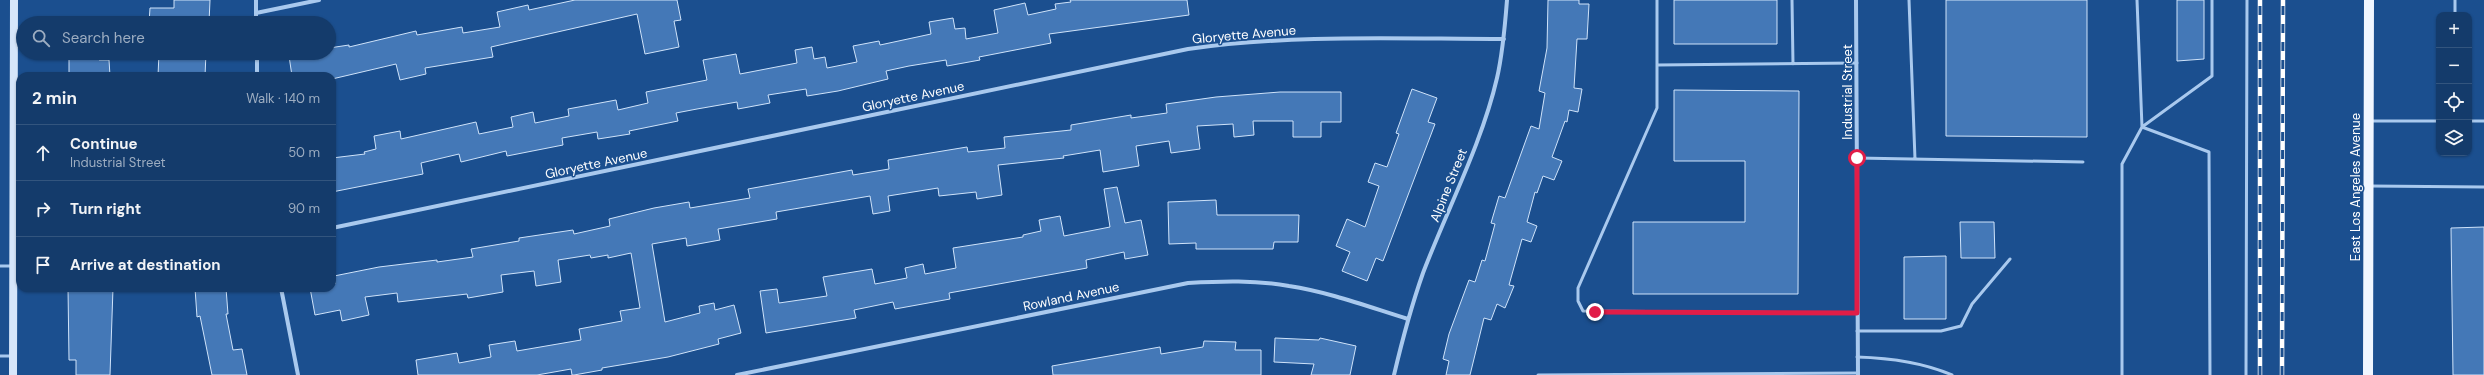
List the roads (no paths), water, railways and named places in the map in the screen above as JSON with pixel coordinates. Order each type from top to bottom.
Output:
[{"type":"main road","points":[[13,375],[14,0]]},
{"type":"main road","name":"East Los Angeles Avenue","points":[[2368,375],[2369,0]]},
{"type":"street","points":[[256,0],[256,13],[319,0]]},
{"type":"street","name":"Alpine Street","points":[[1394,375],[1408,319],[1423,273],[1487,112],[1497,78],[1504,39],[1507,0]]},
{"type":"street","name":"Industrial Street","points":[[1856,0],[1858,374]]},
{"type":"street","name":"Gloryette Avenue","points":[[336,227],[1188,48],[1235,42],[1286,39],[1504,39]]},
{"type":"street","points":[[257,60],[257,72]]},
{"type":"street","name":"Rowland Avenue","points":[[738,375],[1188,283],[1242,281],[1289,286],[1328,295],[1408,319]]},
{"type":"street","points":[[282,292],[298,375]]},
{"type":"lane","points":[[1657,0],[1657,108],[1578,288],[1578,301],[1583,311],[1857,313]]},
{"type":"lane","points":[[1792,0],[1792,64]]},
{"type":"lane","points":[[1910,0],[1915,159]]},
{"type":"lane","points":[[2137,0],[2142,127]]},
{"type":"lane","points":[[2122,375],[2122,164],[2142,127],[2212,76],[2212,0]]},
{"type":"lane","points":[[2246,375],[2247,0]]},
{"type":"lane","points":[[2455,0],[2455,12]]},
{"type":"lane","points":[[1657,65],[1857,63]]},
{"type":"lane","points":[[2369,121],[2436,121]]},
{"type":"lane","points":[[2472,121],[2484,121]]},
{"type":"lane","points":[[2142,127],[2209,152],[2210,375]]},
{"type":"lane","points":[[1857,158],[2083,162]]},
{"type":"lane","points":[[2368,186],[2484,187]]},
{"type":"lane","points":[[1857,331],[1941,331],[1961,326],[1972,304],[2010,259]]},
{"type":"lane","points":[[0,266],[13,266]]},
{"type":"lane","points":[[0,356],[13,356]]},
{"type":"lane","points":[[1857,357],[1883,358],[1931,366],[1952,375]]},
{"type":"lane","points":[[1538,375],[1858,374]]},
{"type":"railway","points":[[2260,0],[2260,375]]},
{"type":"railway","points":[[2282,375],[2283,0]]}]
